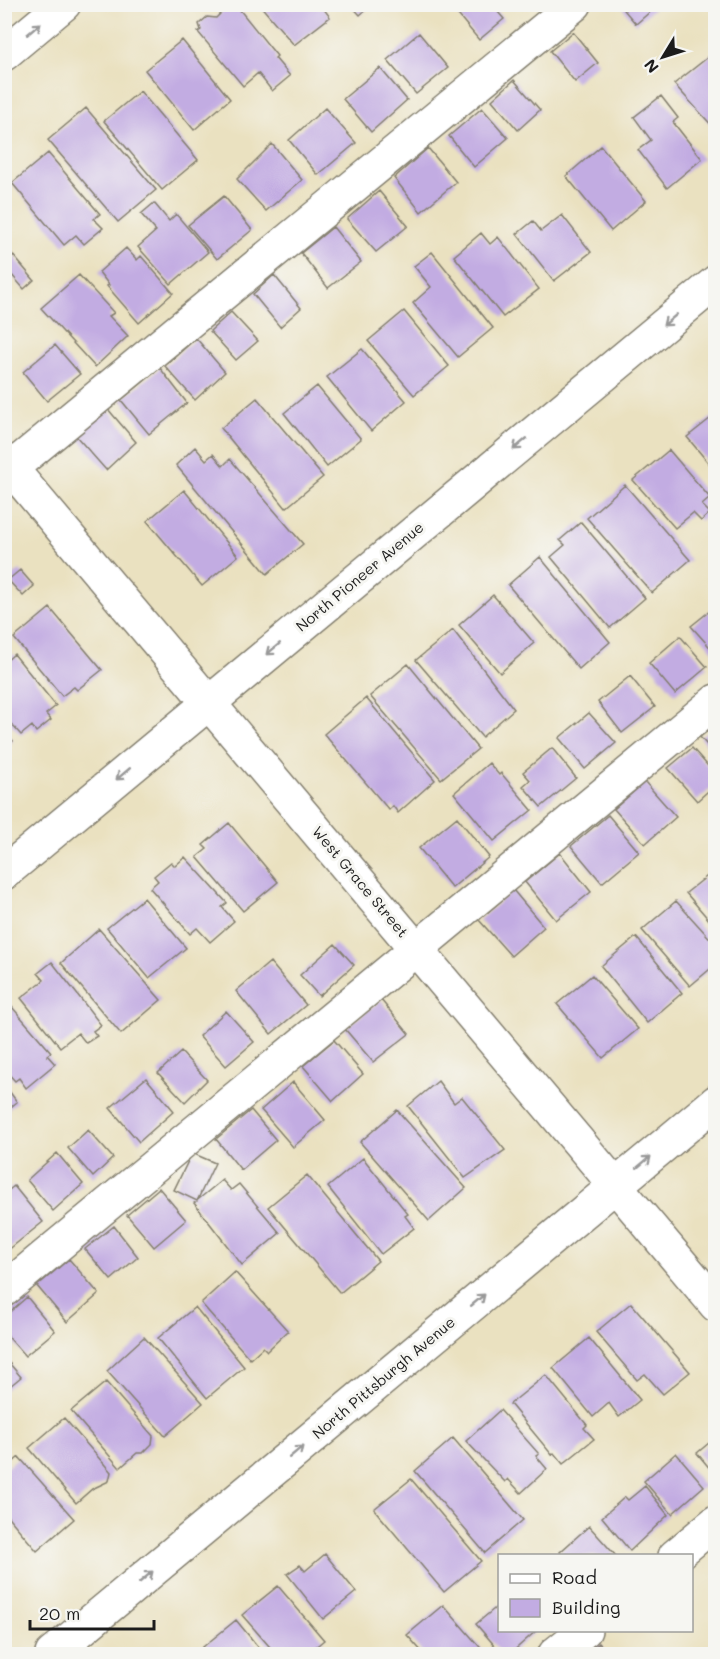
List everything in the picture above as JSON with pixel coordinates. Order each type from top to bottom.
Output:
[{"type":"street","points":[[4,54],[64,4]]},
{"type":"street","points":[[7,467],[576,4]]},
{"type":"street","name":"North Pioneer Avenue","points":[[4,873],[716,282]]},
{"type":"street","name":"West Grace Street","points":[[7,467],[716,1305]]},
{"type":"street","points":[[4,1290],[716,701]]},
{"type":"street","name":"North Pittsburgh Avenue","points":[[52,1654],[716,1102]]},
{"type":"street","points":[[677,1554],[716,1522]]},
{"type":"street","points":[[555,1654],[582,1632]]},
{"type":"building","points":[[230,4],[235,4],[277,56],[275,58],[290,76],[272,91],[258,73],[243,86],[198,32],[201,30],[199,24],[207,17],[216,18]]},
{"type":"building","points":[[259,4],[320,4],[330,17],[294,45]]},
{"type":"building","points":[[350,4],[372,4],[360,15]]},
{"type":"building","points":[[449,4],[491,4],[504,19],[479,40]]},
{"type":"building","points":[[619,4],[659,4],[636,24]]},
{"type":"building","points":[[573,32],[598,63],[575,82],[550,51]]},
{"type":"building","points":[[419,33],[448,68],[416,94],[387,60]]},
{"type":"building","points":[[182,40],[230,99],[194,130],[145,70]]},
{"type":"building","points":[[712,54],[716,58],[716,130],[674,84]]},
{"type":"building","points":[[380,68],[407,100],[371,132],[343,99]]},
{"type":"building","points":[[514,80],[540,110],[518,130],[492,100]]},
{"type":"building","points":[[140,91],[198,160],[162,190],[104,121]]},
{"type":"building","points":[[661,96],[678,118],[673,122],[702,159],[667,188],[638,150],[651,140],[634,117]]},
{"type":"building","points":[[86,108],[156,190],[118,222],[48,140]]},
{"type":"building","points":[[325,108],[356,143],[318,175],[289,140]]},
{"type":"building","points":[[482,108],[508,138],[474,167],[449,136]]},
{"type":"building","points":[[272,144],[302,180],[266,211],[237,179]]},
{"type":"building","points":[[601,146],[646,201],[611,231],[566,176]]},
{"type":"building","points":[[428,148],[456,182],[421,212],[394,178]]},
{"type":"building","points":[[48,153],[100,214],[94,219],[103,228],[84,244],[76,235],[64,245],[12,183]]},
{"type":"building","points":[[379,191],[408,226],[376,252],[347,219]]},
{"type":"building","points":[[224,196],[252,230],[217,259],[188,225]]},
{"type":"building","points":[[154,203],[169,221],[176,214],[208,252],[171,284],[138,247],[156,231],[141,214]]},
{"type":"building","points":[[562,215],[591,252],[554,281],[517,234],[533,221],[541,231]]},
{"type":"building","points":[[333,227],[361,262],[328,288],[301,253]]},
{"type":"building","points":[[481,233],[490,244],[498,237],[539,289],[503,317],[454,256]]},
{"type":"building","points":[[126,248],[137,260],[141,256],[173,293],[139,323],[107,286],[109,285],[99,272]]},
{"type":"building","points":[[432,252],[493,328],[458,357],[413,303],[431,287],[414,266]]},
{"type":"building","points":[[12,254],[34,280],[24,289],[4,266],[4,261]]},
{"type":"building","points":[[79,275],[114,313],[109,316],[128,336],[95,367],[41,308]]},
{"type":"building","points":[[274,275],[301,308],[280,327],[253,294]]},
{"type":"building","points":[[404,311],[449,366],[414,395],[368,341]]},
{"type":"building","points":[[231,312],[258,341],[236,360],[210,331]]},
{"type":"building","points":[[196,338],[225,372],[195,400],[165,366]]},
{"type":"building","points":[[55,345],[80,374],[47,401],[23,372]]},
{"type":"building","points":[[362,349],[406,401],[371,431],[327,377]]},
{"type":"building","points":[[160,368],[187,403],[149,434],[121,400]]},
{"type":"building","points":[[317,386],[361,439],[327,467],[284,413]]},
{"type":"building","points":[[257,398],[323,477],[286,508],[221,428]]},
{"type":"building","points":[[107,408],[136,442],[106,470],[76,436]]},
{"type":"building","points":[[716,414],[716,472],[687,437]]},
{"type":"building","points":[[195,447],[206,460],[213,454],[223,466],[230,459],[303,544],[267,574],[176,465]]},
{"type":"building","points":[[669,450],[710,498],[702,505],[710,513],[701,521],[693,513],[675,528],[633,480]]},
{"type":"building","points":[[625,485],[690,560],[652,593],[587,518]]},
{"type":"building","points":[[184,490],[238,556],[202,586],[147,521]]},
{"type":"building","points":[[581,522],[645,598],[610,628],[551,557],[565,545],[560,540]]},
{"type":"building","points":[[540,557],[610,642],[579,669],[508,585]]},
{"type":"building","points":[[20,570],[34,586],[23,596],[8,580]]},
{"type":"building","points":[[493,595],[534,643],[500,673],[459,625]]},
{"type":"building","points":[[716,606],[716,654],[691,626]]},
{"type":"building","points":[[50,608],[102,670],[77,690],[74,687],[62,696],[14,638]]},
{"type":"building","points":[[453,630],[514,709],[482,737],[416,660]]},
{"type":"building","points":[[680,636],[707,667],[675,694],[649,663]]},
{"type":"building","points":[[14,654],[56,706],[46,714],[51,720],[36,732],[32,726],[21,735],[4,716],[4,663]]},
{"type":"building","points":[[408,664],[478,749],[441,779],[370,696]]},
{"type":"building","points":[[630,676],[655,707],[622,733],[598,702]]},
{"type":"building","points":[[366,698],[435,780],[398,813],[393,806],[389,810],[324,734]]},
{"type":"building","points":[[589,713],[616,743],[585,769],[559,738]]},
{"type":"building","points":[[716,725],[716,755],[700,737]]},
{"type":"building","points":[[4,731],[13,741],[4,748]]},
{"type":"building","points":[[552,748],[576,778],[541,807],[523,786],[530,780],[523,772]]},
{"type":"building","points":[[692,748],[716,775],[716,784],[697,801],[668,768]]},
{"type":"building","points":[[489,763],[499,775],[501,773],[532,810],[494,841],[454,793]]},
{"type":"building","points":[[645,782],[676,817],[645,844],[614,809]]},
{"type":"building","points":[[608,815],[639,852],[602,883],[571,846]]},
{"type":"building","points":[[457,817],[489,857],[452,888],[419,848]]},
{"type":"building","points":[[229,823],[278,882],[243,911],[197,857],[207,849],[203,845]]},
{"type":"building","points":[[560,853],[591,892],[556,920],[525,882]]},
{"type":"building","points":[[185,857],[227,903],[222,907],[234,921],[210,942],[197,928],[190,934],[150,888],[158,881],[154,876],[171,862],[175,866]]},
{"type":"building","points":[[716,869],[716,928],[686,893]]},
{"type":"building","points":[[513,890],[544,927],[511,956],[479,920]]},
{"type":"building","points":[[144,898],[186,948],[149,978],[107,928]]},
{"type":"building","points":[[676,901],[716,945],[716,964],[690,986],[642,930]]},
{"type":"building","points":[[99,929],[161,1000],[121,1034],[61,963]]},
{"type":"building","points":[[636,937],[682,993],[647,1023],[601,966]]},
{"type":"building","points":[[335,944],[354,965],[319,996],[300,975]]},
{"type":"building","points":[[52,962],[101,1025],[93,1031],[97,1036],[86,1043],[78,1033],[60,1047],[21,998],[44,980],[38,973]]},
{"type":"building","points":[[270,962],[306,1005],[271,1034],[236,991]]},
{"type":"building","points":[[592,975],[638,1029],[603,1058],[557,1004]]},
{"type":"building","points":[[381,1000],[409,1034],[373,1062],[345,1029]]},
{"type":"building","points":[[12,1007],[51,1052],[47,1055],[55,1064],[26,1088],[19,1078],[15,1081],[4,1069],[4,1014]]},
{"type":"building","points":[[226,1011],[254,1042],[226,1066],[199,1036]]},
{"type":"building","points":[[334,1040],[363,1074],[333,1101],[303,1066]]},
{"type":"building","points":[[181,1052],[207,1080],[185,1102],[158,1073]]},
{"type":"building","points":[[146,1078],[174,1111],[139,1142],[110,1108]]},
{"type":"building","points":[[438,1081],[454,1103],[462,1097],[505,1150],[465,1178],[408,1106]]},
{"type":"building","points":[[293,1082],[325,1120],[293,1147],[261,1110]]},
{"type":"building","points":[[4,1084],[17,1102],[4,1113]]},
{"type":"building","points":[[251,1110],[276,1140],[241,1170],[216,1139]]},
{"type":"building","points":[[397,1110],[466,1188],[429,1221],[360,1142]]},
{"type":"building","points":[[88,1130],[113,1158],[93,1177],[68,1148]]},
{"type":"building","points":[[57,1153],[83,1184],[53,1211],[27,1180]]},
{"type":"building","points":[[192,1153],[215,1163],[197,1201],[174,1190]]},
{"type":"building","points":[[363,1158],[408,1214],[405,1216],[414,1228],[381,1254],[328,1187]]},
{"type":"building","points":[[307,1175],[378,1261],[340,1293],[268,1207]]},
{"type":"building","points":[[222,1180],[231,1190],[239,1184],[280,1233],[242,1265],[194,1203]]},
{"type":"building","points":[[14,1186],[43,1222],[7,1251],[4,1247],[4,1194]]},
{"type":"building","points":[[159,1188],[186,1220],[154,1247],[127,1215]]},
{"type":"building","points":[[114,1226],[138,1257],[111,1280],[85,1249]]},
{"type":"building","points":[[69,1259],[99,1294],[67,1322],[37,1286]]},
{"type":"building","points":[[235,1272],[288,1331],[267,1351],[263,1347],[250,1359],[201,1303]]},
{"type":"building","points":[[27,1297],[55,1331],[25,1356],[4,1332],[4,1317]]},
{"type":"building","points":[[631,1303],[690,1372],[663,1394],[645,1374],[637,1380],[596,1332]]},
{"type":"building","points":[[195,1307],[244,1367],[207,1398],[158,1338]]},
{"type":"building","points":[[144,1337],[203,1403],[165,1436],[107,1371]]},
{"type":"building","points":[[589,1338],[640,1400],[619,1417],[609,1403],[593,1417],[553,1368]]},
{"type":"building","points":[[4,1357],[21,1377],[4,1391]]},
{"type":"building","points":[[546,1375],[587,1425],[584,1428],[594,1439],[563,1464],[554,1453],[552,1455],[510,1404]]},
{"type":"building","points":[[106,1382],[153,1436],[152,1444],[143,1453],[137,1453],[120,1468],[71,1411]]},
{"type":"building","points":[[500,1410],[539,1454],[536,1456],[547,1469],[521,1493],[508,1479],[505,1482],[466,1441]]},
{"type":"building","points":[[64,1418],[111,1472],[109,1481],[92,1489],[76,1503],[29,1448]]},
{"type":"building","points":[[716,1437],[716,1476],[697,1453]]},
{"type":"building","points":[[453,1438],[523,1520],[485,1553],[415,1471]]},
{"type":"building","points":[[676,1453],[704,1486],[672,1514],[644,1481]]},
{"type":"building","points":[[19,1457],[74,1519],[37,1551],[4,1512],[4,1470]]},
{"type":"building","points":[[411,1479],[481,1561],[444,1592],[374,1509]]},
{"type":"building","points":[[645,1486],[668,1515],[630,1551],[602,1517],[625,1497],[628,1500]]},
{"type":"building","points":[[589,1526],[614,1554],[561,1554],[560,1552]]},
{"type":"building","points":[[325,1554],[356,1592],[323,1619],[287,1574],[300,1565],[305,1571]]},
{"type":"building","points":[[278,1586],[324,1640],[307,1654],[276,1654],[242,1615]]},
{"type":"building","points":[[443,1605],[486,1654],[424,1654],[407,1635]]},
{"type":"building","points":[[498,1606],[498,1632],[535,1632],[510,1654],[502,1654],[476,1624]]},
{"type":"building","points":[[236,1620],[264,1654],[201,1654],[198,1651]]},
{"type":"building","points":[[599,1643],[609,1654],[587,1654]]}]
